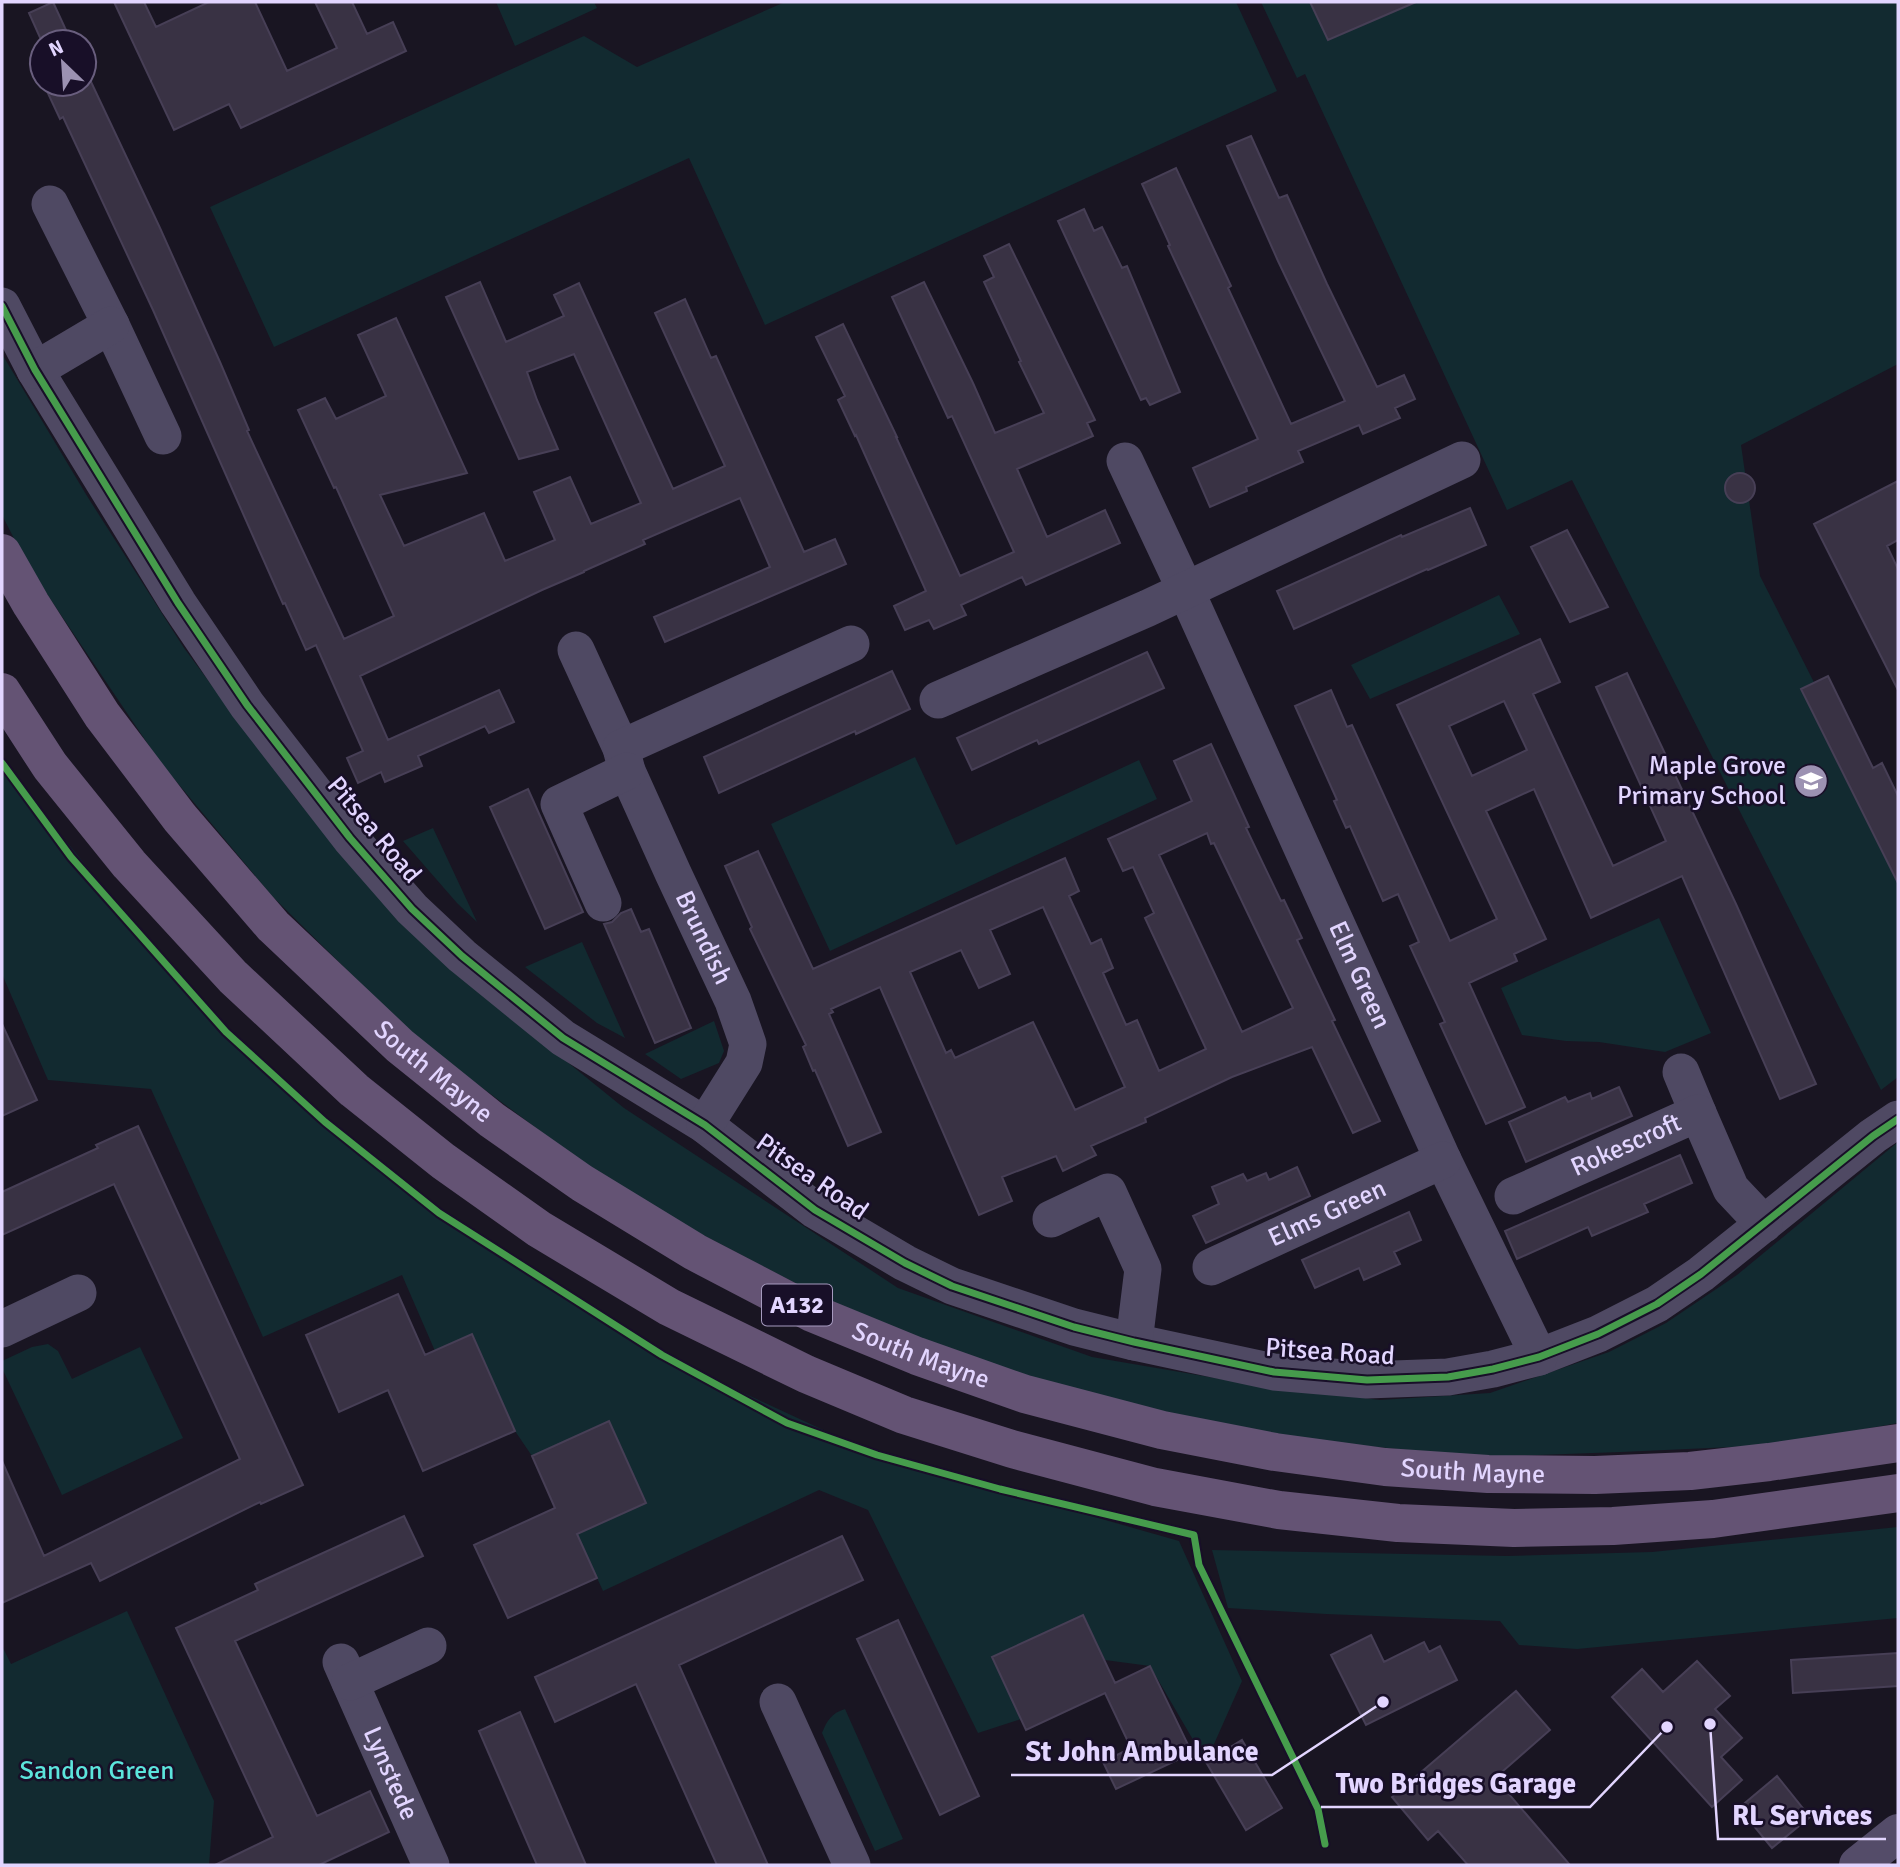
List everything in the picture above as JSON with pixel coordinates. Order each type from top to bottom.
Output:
[{"type":"main road","name":"South Mayne","points":[[2,552],[30,604],[102,715],[180,818],[273,926],[400,1046],[492,1120],[582,1183],[695,1252],[812,1313],[917,1356],[1025,1394],[1062,1404],[1212,1440],[1275,1452],[1385,1467],[1488,1474],[1595,1475],[1676,1472],[1891,1444]]},
{"type":"main road","name":"South Mayne","points":[[2,692],[50,766],[129,864],[233,977],[354,1090],[443,1161],[539,1229],[668,1307],[806,1374],[904,1415],[1012,1449],[1155,1487],[1279,1510],[1398,1523],[1514,1528],[1613,1526],[1713,1519],[1896,1494]]},
{"type":"main road","points":[[1858,1865],[1898,1833]]},
{"type":"street","points":[[50,204],[163,436]]},
{"type":"street","name":"Pitsea Road","points":[[2,306],[35,370],[178,603],[247,705],[351,838],[412,909],[462,956],[563,1038],[705,1125],[815,1210],[905,1263],[963,1290],[1074,1326],[1134,1342],[1274,1372],[1367,1380],[1448,1377],[1493,1369],[1539,1357],[1598,1334],[1657,1304],[1701,1274],[1898,1119]]},
{"type":"street","points":[[35,370],[111,325]]},
{"type":"street","points":[[938,700],[1186,591],[1462,460]]},
{"type":"street","name":"Elm Green","points":[[1125,461],[1443,1160],[1539,1357]]},
{"type":"street","points":[[603,903],[559,803],[624,760],[850,644]]},
{"type":"street","name":"Brundish","points":[[576,650],[733,1001],[748,1044],[744,1063],[705,1125]]},
{"type":"street","points":[[1681,1072],[1698,1113]]},
{"type":"street","name":"Rokescroft","points":[[1513,1196],[1698,1113],[1731,1189],[1764,1223]]},
{"type":"street","name":"Elms Green","points":[[1211,1267],[1443,1160]]},
{"type":"street","points":[[1051,1219],[1108,1192],[1143,1269],[1134,1342]]},
{"type":"street","points":[[2,1329],[78,1293]]},
{"type":"street","name":"Lynstede","points":[[428,1646],[346,1672],[431,1865]]},
{"type":"street","points":[[778,1702],[852,1865]]},
{"type":"green space","points":[[496,2],[594,2],[597,8],[515,46]]},
{"type":"green space","points":[[785,2],[1236,2],[1277,91],[765,325],[689,158],[274,347],[210,207],[584,36],[637,67]]},
{"type":"green space","name":"Maple Grove Primary School","points":[[1261,2],[1898,2],[1898,364],[1741,445],[1760,576],[1855,763],[1889,863],[1898,858],[1898,1077],[1881,1090],[1572,480],[1507,510],[1305,74],[1297,78]]},
{"type":"green space","points":[[2,354],[87,496],[184,648],[297,800],[391,909],[460,975],[624,1108],[898,1288],[1092,1357],[1262,1386],[1380,1400],[1490,1393],[1609,1352],[1666,1323],[1737,1275],[1898,1142],[1898,1423],[1776,1445],[1480,1457],[1336,1443],[1191,1421],[1026,1380],[847,1310],[626,1195],[418,1040],[272,896],[160,762],[28,566],[2,515]]},
{"type":"green space","points":[[1499,595],[1520,634],[1370,699],[1351,665]]},
{"type":"green space","points":[[915,757],[956,845],[1139,760],[1157,799],[830,951],[771,824]]},
{"type":"green space","points":[[2,762],[169,968],[279,1080],[427,1203],[662,1355],[877,1455],[1179,1541],[1242,1681],[1206,1762],[1150,1666],[1105,1660],[1083,1615],[993,1657],[1021,1719],[978,1733],[868,1510],[819,1490],[603,1591],[577,1534],[646,1503],[609,1421],[532,1456],[515,1431],[472,1334],[435,1351],[402,1275],[263,1337],[151,1089],[48,1080],[2,974]]},
{"type":"green space","points":[[433,828],[477,922],[403,841]]},
{"type":"green space","points":[[1659,918],[1711,1033],[1665,1052],[1599,1042],[1522,1035],[1501,988]]},
{"type":"green space","points":[[582,942],[625,1038],[597,1023],[525,967]]},
{"type":"green space","points":[[714,1021],[724,1051],[719,1063],[681,1079],[645,1054]]},
{"type":"green space","points":[[48,1344],[58,1351],[72,1379],[140,1347],[183,1438],[62,1495],[2,1368],[2,1361],[32,1347]]},
{"type":"green space","points":[[1898,1527],[1898,1618],[1577,1649],[1519,1645],[1500,1621],[1228,1608],[1212,1550],[1507,1556],[1652,1552]]},
{"type":"green space","name":"Sandon Green","points":[[127,1611],[214,1801],[209,1865],[2,1865],[2,1646],[11,1664]]},
{"type":"green space","points":[[845,1709],[903,1839],[875,1851],[822,1733],[830,1718]]},
{"type":"building","points":[[53,2],[65,28],[36,28],[29,13]]},
{"type":"building","points":[[114,2],[144,2],[156,27],[209,2],[255,2],[287,71],[337,48],[315,2],[352,2],[367,34],[393,22],[406,51],[241,128],[229,104],[174,130]]},
{"type":"building","points":[[1310,2],[1416,2],[1328,40]]},
{"type":"building","points":[[98,97],[220,362],[249,430],[247,431],[344,639],[394,616],[298,410],[325,398],[336,419],[386,396],[358,335],[396,318],[467,473],[380,495],[404,546],[484,513],[505,561],[555,540],[534,492],[570,477],[591,524],[641,503],[574,354],[527,372],[558,449],[519,459],[446,297],[480,282],[506,342],[564,316],[554,295],[579,283],[673,489],[725,466],[655,313],[685,299],[711,358],[716,356],[804,552],[835,539],[846,564],[665,642],[654,617],[770,567],[740,498],[643,540],[645,544],[360,676],[388,740],[499,690],[514,722],[489,733],[485,726],[418,756],[422,766],[385,782],[381,772],[358,783],[347,758],[363,751],[316,645],[306,650],[285,603],[283,604],[153,310],[63,117],[60,119],[50,98]]},
{"type":"building","points":[[1251,136],[1279,198],[1287,195],[1377,387],[1404,375],[1415,399],[1395,408],[1400,418],[1363,434],[1359,425],[1298,451],[1303,462],[1246,487],[1247,491],[1210,507],[1193,468],[1258,439],[1142,184],[1176,168],[1291,424],[1345,401],[1227,146]]},
{"type":"building","points":[[1084,209],[1094,231],[1102,227],[1122,268],[1127,266],[1180,392],[1150,405],[1146,398],[1141,400],[1058,221]]},
{"type":"building","points":[[1009,244],[1095,420],[1087,423],[1093,436],[1017,469],[1047,537],[1105,510],[1120,543],[1026,585],[1022,577],[961,605],[966,615],[934,629],[929,620],[905,630],[894,606],[926,591],[838,400],[845,396],[816,337],[843,324],[960,576],[1014,552],[952,416],[948,418],[892,297],[924,282],[995,433],[1044,413],[984,282],[994,277],[984,256]]},
{"type":"building","points":[[1740,473],[1746,474],[1754,482],[1754,494],[1746,502],[1740,503],[1734,502],[1726,494],[1725,488],[1726,482],[1734,474]]},
{"type":"building","points":[[1898,481],[1898,540],[1887,546],[1898,569],[1898,690],[1814,524]]},
{"type":"building","points":[[1470,508],[1486,545],[1294,629],[1277,591],[1401,535],[1402,537]]},
{"type":"building","points":[[1567,530],[1608,607],[1570,622],[1531,547]]},
{"type":"building","points":[[1540,639],[1560,682],[1533,694],[1613,866],[1666,841],[1596,687],[1627,673],[1736,904],[1816,1084],[1780,1099],[1682,876],[1591,918],[1534,789],[1486,811],[1546,939],[1514,954],[1517,961],[1469,983],[1525,1107],[1486,1124],[1440,1024],[1445,1022],[1410,946],[1419,942],[1398,894],[1383,901],[1350,826],[1346,828],[1334,801],[1337,800],[1295,706],[1331,690],[1347,727],[1352,725],[1450,941],[1497,919],[1397,705]],"holes":[[[1504,701],[1527,750],[1472,776],[1449,726]]]},
{"type":"building","points":[[1147,652],[1164,688],[1039,744],[1037,740],[972,770],[957,738]]},
{"type":"building","points":[[892,671],[910,709],[719,793],[704,757]]},
{"type":"building","points":[[1828,676],[1873,768],[1882,763],[1898,796],[1898,883],[1801,689]]},
{"type":"building","points":[[1211,744],[1249,827],[1246,828],[1302,938],[1297,940],[1380,1121],[1353,1133],[1312,1047],[1232,1077],[1145,1118],[1146,1122],[1091,1146],[1096,1155],[1063,1171],[1056,1156],[1002,1177],[1012,1201],[979,1215],[880,987],[831,1009],[833,1012],[829,1014],[881,1132],[848,1146],[803,1047],[806,1045],[750,929],[752,927],[725,866],[758,851],[813,969],[1065,858],[1079,891],[1069,896],[1091,944],[1101,939],[1113,968],[1103,973],[1126,1025],[1137,1020],[1159,1071],[1206,1049],[1145,918],[1154,913],[1133,867],[1123,871],[1108,839],[1192,801],[1174,761]],"holes":[[[1207,833],[1293,1008],[1242,1032],[1159,855]],[[1043,907],[1125,1087],[1075,1110],[1033,1022],[955,1058],[951,1050],[946,1053],[910,972],[961,950],[979,988],[1010,974],[990,930]]]},
{"type":"building","points":[[528,789],[583,912],[545,929],[490,807]]},
{"type":"building","points":[[631,909],[641,932],[649,929],[691,1028],[655,1043],[604,924],[612,922],[621,913]]},
{"type":"building","points":[[2,1024],[37,1100],[2,1116]]},
{"type":"building","points":[[1619,1087],[1632,1116],[1526,1162],[1509,1122],[1565,1097],[1568,1102],[1590,1093],[1592,1099]]},
{"type":"building","points":[[138,1126],[303,1485],[261,1504],[260,1502],[100,1581],[91,1563],[2,1603],[2,1461],[44,1556],[240,1459],[114,1184],[2,1235],[2,1192],[98,1148],[96,1145]]},
{"type":"building","points":[[1680,1155],[1692,1183],[1644,1204],[1648,1212],[1592,1236],[1588,1227],[1517,1259],[1505,1231]]},
{"type":"building","points":[[1297,1167],[1310,1196],[1206,1243],[1193,1216],[1219,1204],[1212,1187],[1243,1174],[1247,1181],[1266,1173],[1269,1180]]},
{"type":"building","points":[[1409,1212],[1421,1240],[1394,1252],[1400,1264],[1364,1280],[1359,1268],[1315,1288],[1302,1260]]},
{"type":"building","points":[[398,1294],[425,1355],[472,1334],[515,1431],[423,1471],[388,1390],[339,1412],[306,1335]]},
{"type":"building","points":[[609,1421],[646,1503],[577,1534],[597,1578],[508,1618],[474,1545],[555,1508],[532,1456]]},
{"type":"building","points":[[404,1516],[423,1556],[235,1641],[317,1816],[370,1791],[389,1832],[319,1865],[215,1865],[273,1837],[176,1628],[258,1590],[255,1584]]},
{"type":"building","points":[[842,1536],[863,1580],[679,1665],[768,1865],[717,1865],[636,1684],[555,1722],[535,1677]]},
{"type":"building","points":[[1083,1615],[1115,1683],[1150,1666],[1192,1753],[1116,1789],[1103,1762],[1131,1748],[1105,1693],[1026,1730],[992,1657]]},
{"type":"building","points":[[898,1620],[979,1796],[940,1815],[857,1639]]},
{"type":"building","points":[[1371,1635],[1384,1662],[1424,1642],[1429,1652],[1440,1646],[1457,1680],[1366,1725],[1331,1655]]},
{"type":"building","points":[[1898,1653],[1898,1686],[1793,1693],[1791,1660]]},
{"type":"building","points":[[1697,1661],[1730,1696],[1715,1709],[1742,1738],[1721,1757],[1742,1780],[1712,1807],[1612,1697],[1642,1669],[1663,1692]]},
{"type":"building","points":[[1516,1691],[1550,1730],[1495,1778],[1570,1865],[1468,1865],[1438,1831],[1428,1840],[1392,1797]]},
{"type":"building","points":[[520,1712],[586,1865],[537,1865],[479,1731]]},
{"type":"building","points":[[1242,1740],[1282,1808],[1246,1830],[1206,1762]]},
{"type":"building","points":[[1777,1776],[1810,1817],[1772,1848],[1739,1808]]},
{"type":"cycle path","points":[[2,306],[35,370],[178,603],[247,705],[350,838],[412,909],[462,956],[563,1038],[705,1125],[815,1210],[905,1263],[952,1286],[1074,1327],[1274,1372],[1367,1380],[1448,1377],[1539,1357],[1598,1334],[1657,1304],[1701,1274],[1898,1119]]},
{"type":"cycle path","points":[[2,763],[71,857],[226,1032],[325,1122],[439,1213],[662,1355],[787,1423],[877,1455],[1000,1489],[1194,1535],[1199,1565],[1318,1809],[1325,1844]]},
{"type":"place","name":"Maple Grove Primary School","points":[[1811,781]]},
{"type":"place","name":"St John Ambulance","points":[[1383,1702]]},
{"type":"place","name":"RL Services","points":[[1710,1724]]},
{"type":"place","name":"Two Bridges Garage","points":[[1667,1727]]}]
